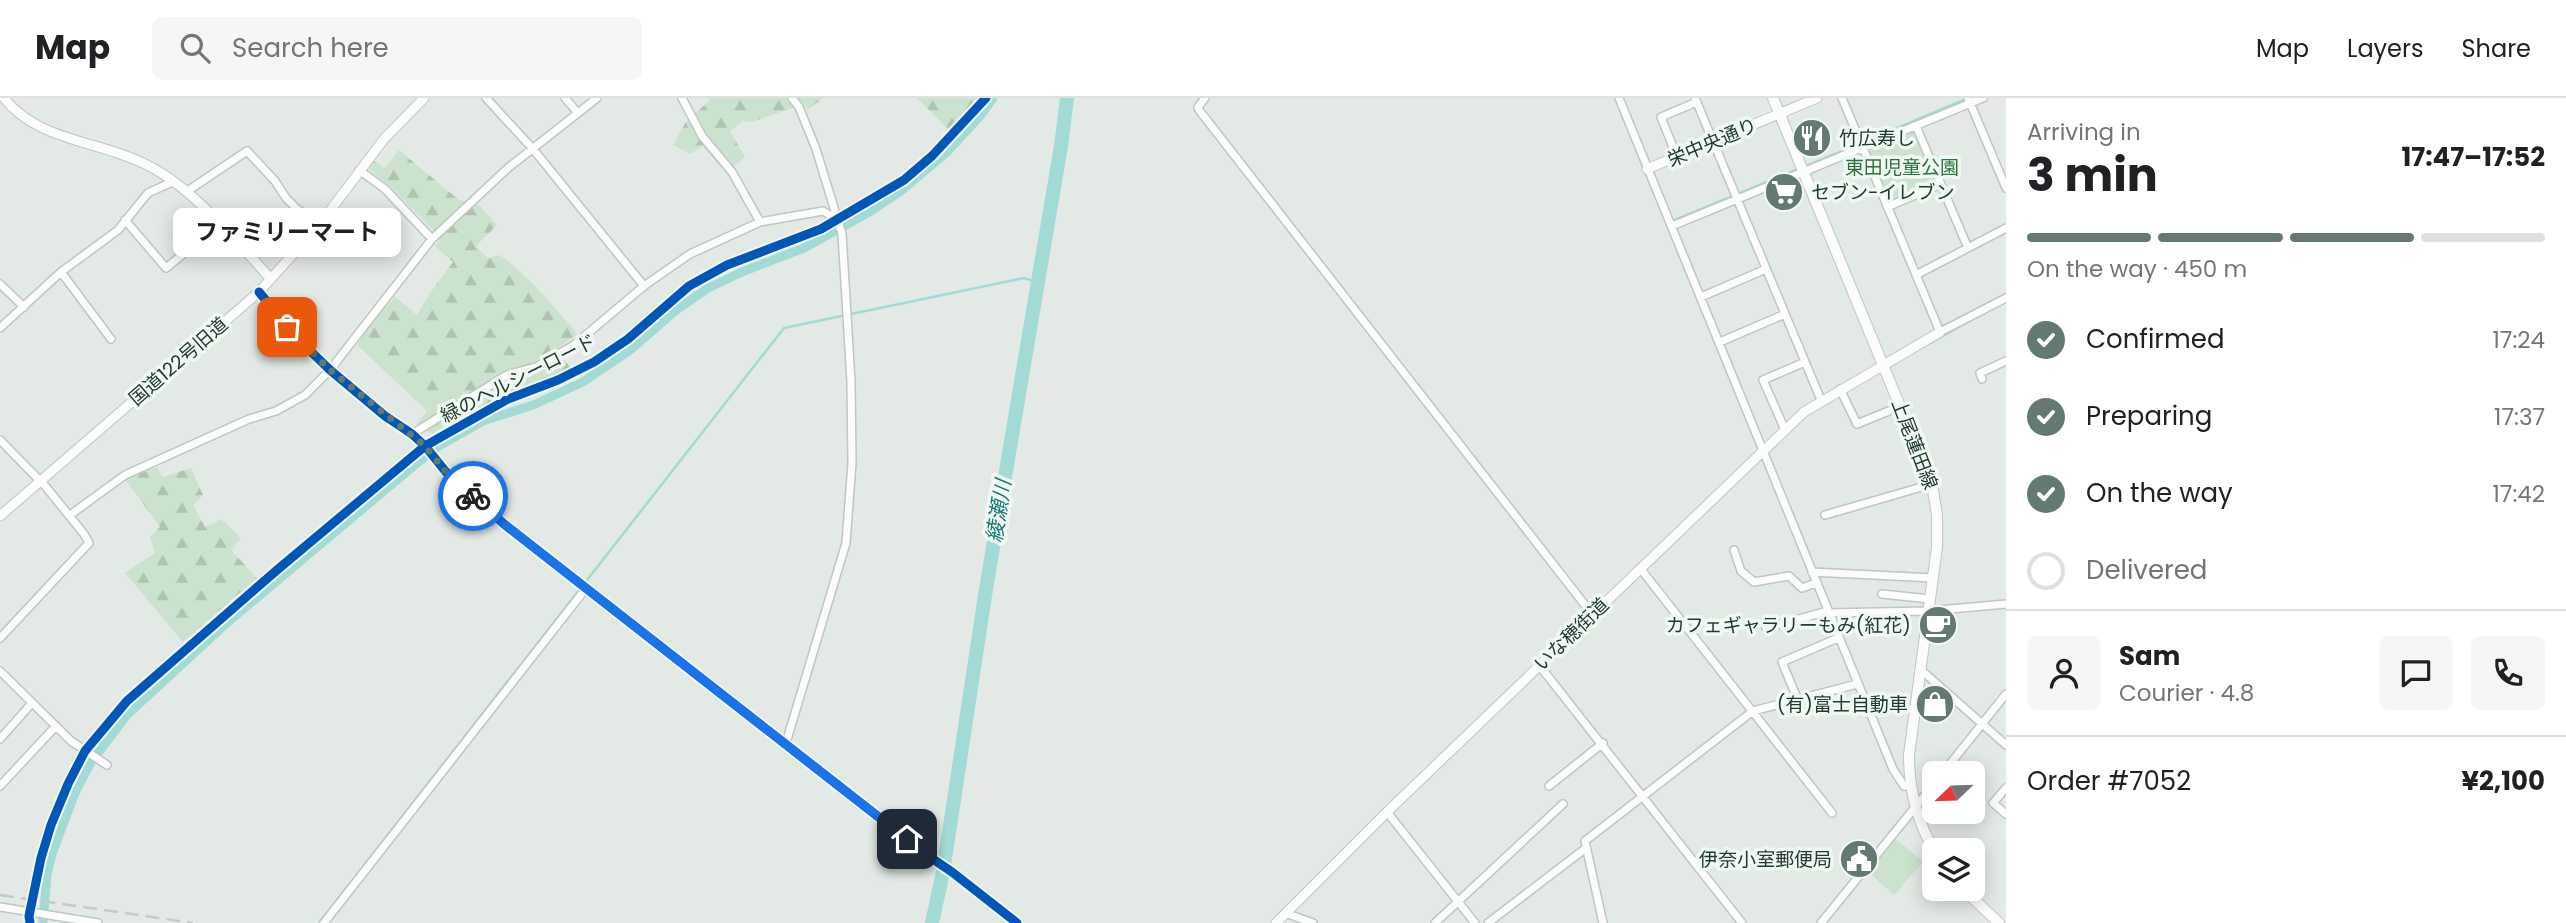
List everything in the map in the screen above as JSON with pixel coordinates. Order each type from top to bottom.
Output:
[{"type":"main road","name":"上尾蓮田線","points":[[1773,98],[1932,484],[1937,523],[1933,578],[1909,755],[1915,807],[1929,838]]},
{"type":"main road","points":[[1976,901],[1999,923]]},
{"type":"street","points":[[4,98],[28,120],[68,138],[148,165],[186,192],[271,279]]},
{"type":"street","name":"国道122号旧道","points":[[0,516],[258,292],[320,224],[384,139],[424,98]]},
{"type":"street","points":[[486,98],[533,149],[644,286]]},
{"type":"street","points":[[565,98],[578,113]]},
{"type":"street","points":[[70,515],[125,475],[249,419],[287,406],[305,395],[330,370],[432,239],[508,168],[597,98]]},
{"type":"street","points":[[682,98],[702,136],[732,172],[760,222]]},
{"type":"street","points":[[786,743],[846,543],[852,463],[851,381],[842,234],[816,149],[799,107],[792,98]]},
{"type":"street","points":[[1205,98],[1198,107],[1199,110],[1592,614]]},
{"type":"street","points":[[1619,98],[1857,684],[1900,782],[1904,786],[1911,786]]},
{"type":"street","name":"栄中央通り","points":[[1647,169],[1817,98]]},
{"type":"street","points":[[1842,98],[1940,332],[2006,299]]},
{"type":"street","points":[[1672,226],[1916,126],[1970,100],[1983,98]]},
{"type":"street","points":[[1677,157],[1661,117],[1696,100],[1821,400]]},
{"type":"street","points":[[1970,100],[2006,188]]},
{"type":"street","points":[[1916,126],[1968,248]]},
{"type":"street","points":[[186,192],[247,151],[292,204],[320,224]]},
{"type":"street","points":[[359,170],[385,189],[432,239]]},
{"type":"street","points":[[0,328],[61,272],[118,230],[148,192],[172,182]]},
{"type":"street","points":[[1888,206],[1941,184]]},
{"type":"street","points":[[838,221],[861,205]]},
{"type":"street","points":[[412,435],[507,375],[536,367],[574,345],[644,286],[690,254],[760,222],[823,211],[838,221]]},
{"type":"street","points":[[125,220],[166,268],[219,225]]},
{"type":"street","points":[[1916,275],[2006,228]]},
{"type":"street","points":[[1701,297],[1766,269]]},
{"type":"street","points":[[61,272],[111,339]]},
{"type":"street","points":[[0,284],[24,307]]},
{"type":"street","points":[[258,292],[299,340],[330,370],[426,447],[446,472],[504,524],[1017,923]]},
{"type":"street","points":[[1720,342],[1785,314]]},
{"type":"street","name":"いな穂街道","points":[[1276,923],[1387,812],[1785,430],[1821,400],[1940,332]]},
{"type":"street","points":[[1982,379],[1980,373],[2006,361]]},
{"type":"street","points":[[1785,430],[1763,380],[1805,362]]},
{"type":"street","points":[[1840,389],[1857,424],[1900,406]]},
{"type":"street","points":[[0,440],[70,515],[89,543],[0,638]]},
{"type":"street","points":[[1825,515],[1932,484]]},
{"type":"street","points":[[1734,550],[1741,571],[1754,582],[1789,576],[1802,587],[1816,583]]},
{"type":"street","points":[[1640,568],[1832,813]]},
{"type":"street","points":[[1812,572],[1933,578]]},
{"type":"street","points":[[324,923],[587,587]]},
{"type":"street","points":[[1882,594],[1930,599]]},
{"type":"street","points":[[1766,628],[1828,612],[1928,611],[2006,604]]},
{"type":"street","points":[[1797,698],[1782,662],[1838,638]]},
{"type":"street","points":[[1539,665],[1742,923]]},
{"type":"street","points":[[1919,669],[2006,745]]},
{"type":"street","points":[[0,671],[56,726],[107,765]]},
{"type":"street","points":[[0,685],[7,678]]},
{"type":"street","points":[[1603,923],[1585,841],[1753,711],[1857,684]]},
{"type":"street","points":[[1952,761],[2006,694]]},
{"type":"street","points":[[0,739],[32,703]]},
{"type":"street","points":[[0,786],[56,726]]},
{"type":"street","points":[[1549,786],[1603,743]]},
{"type":"street","points":[[2006,788],[1993,803],[2006,814]]},
{"type":"street","points":[[1821,923],[1922,799]]},
{"type":"street","points":[[1435,923],[1563,804]]},
{"type":"street","points":[[1387,812],[1475,923]]},
{"type":"street","points":[[1488,923],[1586,848]]},
{"type":"street","points":[[0,907],[98,923]]},
{"type":"street","points":[[24,923],[26,912]]},
{"type":"street","points":[[1285,913],[1313,923]]},
{"type":"green space","points":[[708,98],[823,98],[808,110],[804,104],[752,122],[743,121],[730,131],[745,157],[733,167],[718,164],[703,146],[690,154],[673,145],[686,122],[709,101]]},
{"type":"green space","points":[[917,98],[977,98],[948,129]]},
{"type":"green space","name":"東田児童公園","points":[[1915,131],[1937,183],[1889,203],[1868,150]]},
{"type":"green space","points":[[399,150],[459,200],[479,205],[497,225],[476,246],[488,258],[500,255],[511,264],[541,292],[577,334],[556,350],[572,369],[500,398],[432,434],[417,424],[427,411],[357,345],[374,320],[395,297],[417,315],[453,262],[435,246],[441,238],[392,188],[369,169],[374,161],[385,168]]},
{"type":"green space","points":[[157,467],[163,477],[191,468],[203,495],[193,505],[205,527],[221,519],[241,538],[231,550],[257,578],[183,642],[125,573],[155,553],[150,537],[160,527],[125,479]]},
{"type":"green space","points":[[1896,839],[1922,861],[1894,895],[1868,872]]},
{"type":"waterway","points":[[43,923],[47,874],[52,854],[75,793],[91,762],[127,715],[229,621],[435,448],[483,421],[533,405],[583,382],[630,350],[675,311],[708,288],[804,248],[871,211],[902,190],[947,152],[993,98]]},
{"type":"waterway","name":"綾瀬川","points":[[932,923],[943,872],[986,589],[1067,98]]},
{"type":"waterway","points":[[1804,167],[1966,99]]},
{"type":"waterway","points":[[1675,220],[1798,169]]},
{"type":"waterway","points":[[319,923],[784,328],[1024,278],[1037,282]]},
{"type":"waterway","points":[[1921,348],[1982,314]]},
{"type":"railway","points":[[0,895],[193,923]]},
{"type":"cycle path","name":"緑のヘルシーロード","points":[[30,923],[29,916],[41,858],[51,825],[85,751],[127,701],[277,570],[425,446],[508,399],[558,380],[594,362],[628,339],[689,286],[727,265],[821,229],[904,180],[932,156],[986,98]]},
{"type":"cycle path","points":[[259,292],[299,340],[330,370],[385,416],[412,434],[446,472],[504,524],[1017,923]]},
{"type":"way so far","points":[[287,327],[330,370],[425,446],[446,472],[473,496]]},
{"type":"place","name":"竹広寿し","points":[[1812,138]]},
{"type":"place","name":"セブン-イレブン","points":[[1784,192]]},
{"type":"place","name":"ファミリーマート","points":[[287,327]]},
{"type":"place","name":"カフェギャラリーもみ(紅花)","points":[[1938,625]]},
{"type":"place","name":"(有)富士自動車","points":[[1935,704]]},
{"type":"place","name":"伊奈小室郵便局","points":[[1859,859]]},
{"type":"route","points":[[473,496],[504,524],[907,839]]}]
